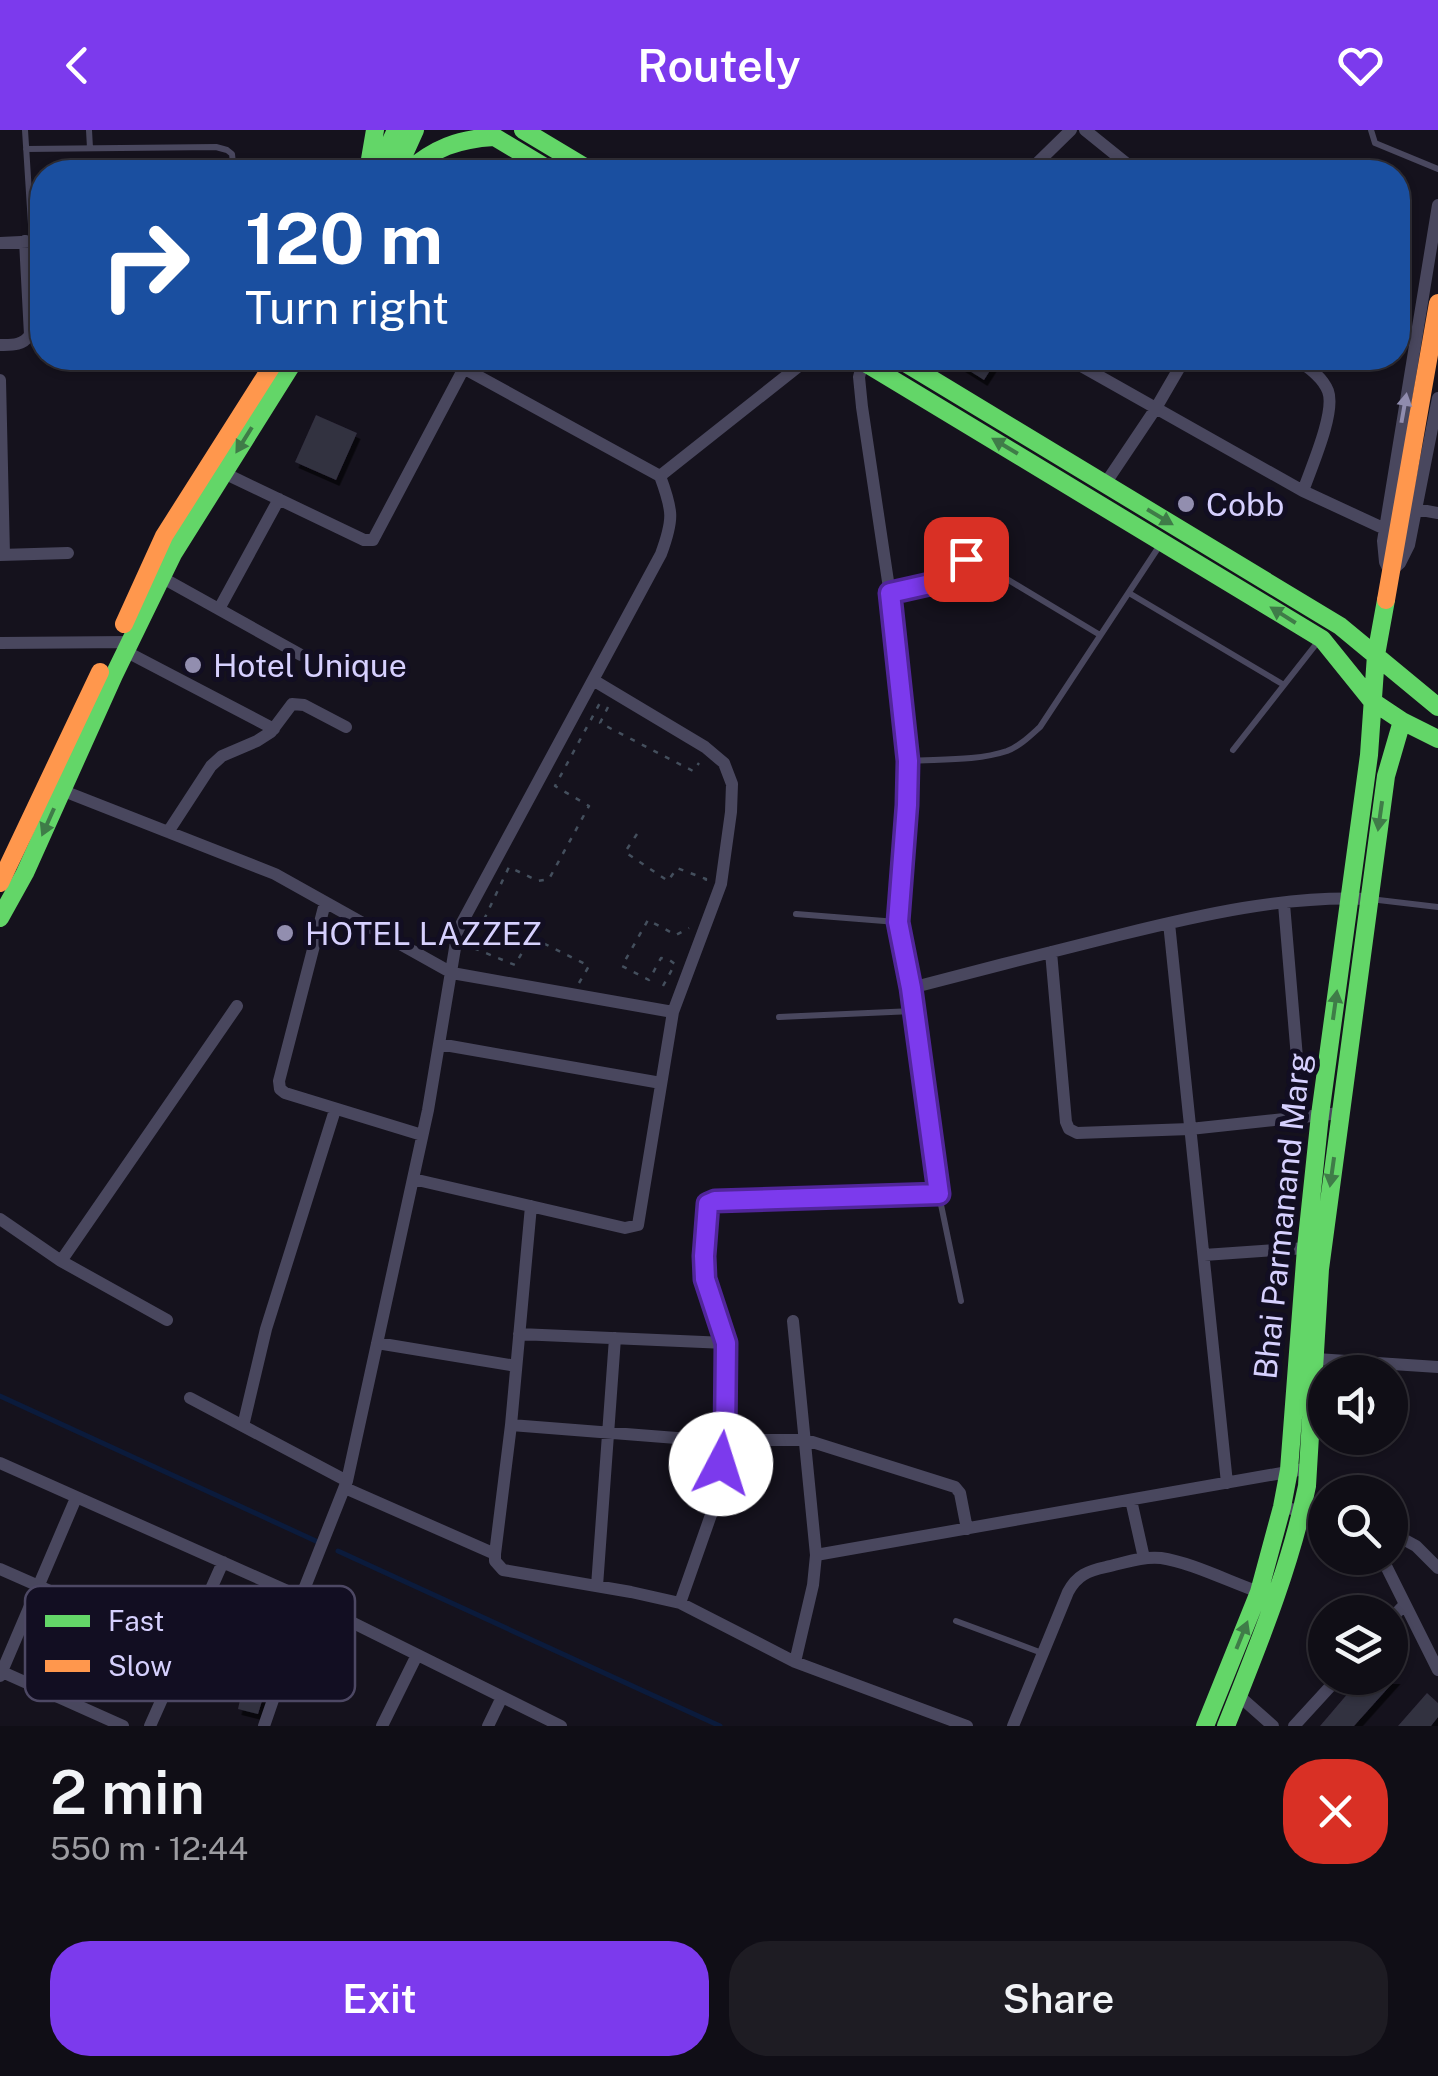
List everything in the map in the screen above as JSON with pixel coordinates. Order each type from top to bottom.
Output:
[{"type":"main road","points":[[369,160],[375,130]]},
{"type":"main road","points":[[382,160],[396,130]]},
{"type":"main road","points":[[401,160],[415,130]]},
{"type":"main road","points":[[523,130],[573,160]]},
{"type":"main road","points":[[421,160],[434,149],[489,133],[533,160]]},
{"type":"main road","name":"Bhai Parmanand Marg","points":[[1206,1726],[1259,1592],[1289,1470],[1306,1248],[1311,1116],[1349,898],[1369,754],[1376,655],[1438,302]]},
{"type":"main road","points":[[124,645],[164,536],[269,370]]},
{"type":"main road","points":[[0,918],[4,894],[124,645],[174,554],[288,370]]},
{"type":"main road","points":[[879,370],[1321,638],[1372,701],[1438,740]]},
{"type":"main road","points":[[917,370],[1340,626],[1438,706]]},
{"type":"main road","name":"Bhai Parmanand Marg","points":[[1316,1355],[1320,1269],[1340,1113],[1386,776],[1402,721]]},
{"type":"main road","name":"Bhai Parmanand Marg","points":[[1226,1726],[1269,1618],[1302,1510],[1311,1455]]},
{"type":"street","points":[[1040,160],[1071,130]]},
{"type":"street","points":[[1086,130],[1122,160]]},
{"type":"street","points":[[1438,205],[1385,529],[1383,553],[1390,572],[1406,555],[1438,398]]},
{"type":"street","points":[[0,243],[30,241]]},
{"type":"street","points":[[0,345],[25,342],[30,336]]},
{"type":"street","points":[[224,473],[364,540],[374,540],[463,370]]},
{"type":"street","points":[[305,1586],[346,1485],[422,1135],[458,930],[672,527],[670,502],[660,476],[468,370]]},
{"type":"street","points":[[660,476],[794,370]]},
{"type":"street","points":[[680,1603],[712,1512],[725,1440],[726,1343],[705,1279],[706,1210],[712,1202],[939,1194],[911,988],[898,922],[908,761],[860,370]]},
{"type":"street","points":[[1088,370],[1303,490],[1385,529]]},
{"type":"street","points":[[1105,484],[1178,370]]},
{"type":"street","points":[[1303,490],[1329,412],[1330,395],[1311,370]]},
{"type":"street","points":[[0,380],[2,555],[68,554]]},
{"type":"street","points":[[219,609],[279,500]]},
{"type":"street","points":[[1416,509],[1438,513]]},
{"type":"street","points":[[162,577],[301,655]]},
{"type":"street","points":[[0,643],[124,645],[274,729]]},
{"type":"street","points":[[413,1179],[626,1228],[638,1225],[673,1012],[721,884],[732,784],[724,763],[705,747],[593,680]]},
{"type":"street","points":[[168,832],[211,766],[222,756],[274,729],[287,709],[298,703],[346,727]]},
{"type":"street","points":[[54,788],[275,874],[452,972],[673,1012]]},
{"type":"street","points":[[911,988],[1168,922],[1253,907],[1369,899]]},
{"type":"street","points":[[325,903],[279,1085],[284,1093],[422,1135]]},
{"type":"street","points":[[1284,904],[1311,1116]]},
{"type":"street","points":[[1168,922],[1228,1483]]},
{"type":"street","points":[[1051,952],[1069,1129],[1077,1133],[1190,1129],[1340,1113]]},
{"type":"street","points":[[61,1261],[236,1006]]},
{"type":"street","points":[[440,1044],[661,1083]]},
{"type":"street","points":[[244,1426],[266,1329],[335,1110]]},
{"type":"street","points":[[531,1206],[496,1554],[499,1568],[680,1603],[795,1662],[967,1726]]},
{"type":"street","points":[[0,1219],[61,1261],[167,1320]]},
{"type":"street","points":[[1204,1255],[1306,1248]]},
{"type":"street","points":[[793,1321],[816,1555],[813,1586],[795,1662]]},
{"type":"street","points":[[519,1334],[726,1343]]},
{"type":"street","points":[[598,1586],[615,1338]]},
{"type":"street","points":[[377,1343],[516,1366]]},
{"type":"street","points":[[1408,1365],[1438,1367]]},
{"type":"street","points":[[190,1398],[346,1485],[496,1554]]},
{"type":"street","points":[[510,1426],[725,1440],[806,1440],[950,1484],[960,1493],[967,1528]]},
{"type":"street","points":[[0,1463],[276,1586]]},
{"type":"street","points":[[816,1555],[1310,1468]]},
{"type":"street","points":[[0,1569],[38,1586],[76,1498]]},
{"type":"street","points":[[1131,1500],[1144,1558]]},
{"type":"street","points":[[1282,1507],[1308,1512]]},
{"type":"street","points":[[1408,1542],[1438,1568]]},
{"type":"street","points":[[1013,1726],[1074,1581],[1088,1571],[1161,1558],[1259,1592]]},
{"type":"street","points":[[212,1586],[223,1562]]},
{"type":"street","points":[[1408,1610],[1438,1670]]},
{"type":"street","points":[[25,1617],[1,1673],[25,1683]]},
{"type":"street","points":[[355,1624],[560,1726]]},
{"type":"street","points":[[382,1726],[417,1655]]},
{"type":"street","points":[[1238,1695],[1272,1726]]},
{"type":"street","points":[[1294,1726],[1322,1695]]},
{"type":"street","points":[[488,1726],[502,1697]]},
{"type":"street","points":[[65,1701],[123,1726]]},
{"type":"street","points":[[150,1726],[161,1701]]},
{"type":"street","points":[[264,1726],[273,1701]]},
{"type":"lane","points":[[25,130],[30,202]]},
{"type":"lane","points":[[89,130],[90,148]]},
{"type":"lane","points":[[1371,130],[1376,143],[1438,169]]},
{"type":"lane","points":[[26,149],[216,147],[227,150],[233,160]]},
{"type":"lane","points":[[908,761],[983,756],[1009,750],[1026,740],[1040,727],[1162,541]]},
{"type":"lane","points":[[890,593],[930,584],[956,561],[966,559],[976,561],[1100,635]]},
{"type":"lane","points":[[1128,593],[1284,685]]},
{"type":"lane","points":[[1234,750],[1321,638]]},
{"type":"lane","points":[[1369,899],[1438,907]]},
{"type":"lane","points":[[796,914],[898,922]]},
{"type":"lane","points":[[779,1017],[914,1011]]},
{"type":"lane","points":[[939,1194],[962,1301]]},
{"type":"lane","points":[[956,1621],[1043,1653]]},
{"type":"path","points":[[573,993],[589,966],[531,937],[515,965],[471,947],[509,867],[538,881],[549,879],[589,806],[555,786],[600,700],[610,704],[600,723],[693,771],[704,756]]},
{"type":"path","points":[[637,834],[625,852],[668,881],[677,868],[706,879],[702,896]]},
{"type":"path","points":[[663,986],[675,964],[668,959],[661,958],[649,980],[622,966],[648,920],[676,934],[693,926]]},
{"type":"building","points":[[968,370],[990,370],[984,380]]},
{"type":"building","points":[[316,415],[357,433],[336,480],[295,462]]},
{"type":"building","points":[[1427,1693],[1438,1703],[1438,1717],[1431,1726],[1398,1726]]},
{"type":"building","points":[[1346,1695],[1382,1695],[1354,1726],[1320,1726]]},
{"type":"building","points":[[240,1701],[262,1701],[258,1714],[238,1709]]},
{"type":"waterway","points":[[0,1396],[318,1542]]},
{"type":"waterway","points":[[338,1551],[720,1726]]},
{"type":"traffic: fast","points":[[370,160],[375,130]]},
{"type":"traffic: fast","points":[[382,160],[396,130]]},
{"type":"traffic: fast","points":[[401,160],[415,130]]},
{"type":"traffic: fast","points":[[483,130],[533,160]]},
{"type":"traffic: fast","points":[[523,130],[573,160]]},
{"type":"traffic: fast","points":[[423,160],[447,146],[494,137]]},
{"type":"traffic: fast","points":[[0,918],[25,873],[173,554],[288,370]]},
{"type":"traffic: fast","points":[[877,370],[1322,639],[1372,701],[1438,739]]},
{"type":"traffic: fast","points":[[917,370],[1340,626],[1438,707]]},
{"type":"traffic: fast","points":[[1205,1726],[1259,1592],[1289,1470],[1320,1115],[1386,600]]},
{"type":"traffic: fast","points":[[1226,1726],[1282,1578],[1307,1486],[1320,1269],[1386,776],[1402,721]]},
{"type":"traffic: slow","points":[[1386,600],[1438,303]]},
{"type":"traffic: slow","points":[[124,624],[164,536],[269,370]]},
{"type":"traffic: slow","points":[[0,883],[100,672]]},
{"type":"place","name":"Cobb","points":[[1186,504]]},
{"type":"place","name":"Hotel Unique","points":[[193,665]]},
{"type":"place","name":"HOTEL LAZZEZ","points":[[285,933]]},
{"type":"route","points":[[721,1464],[725,1440],[726,1343],[705,1279],[708,1204],[939,1194],[911,988],[898,922],[908,761],[890,593],[930,584],[956,561],[966,559]]}]
